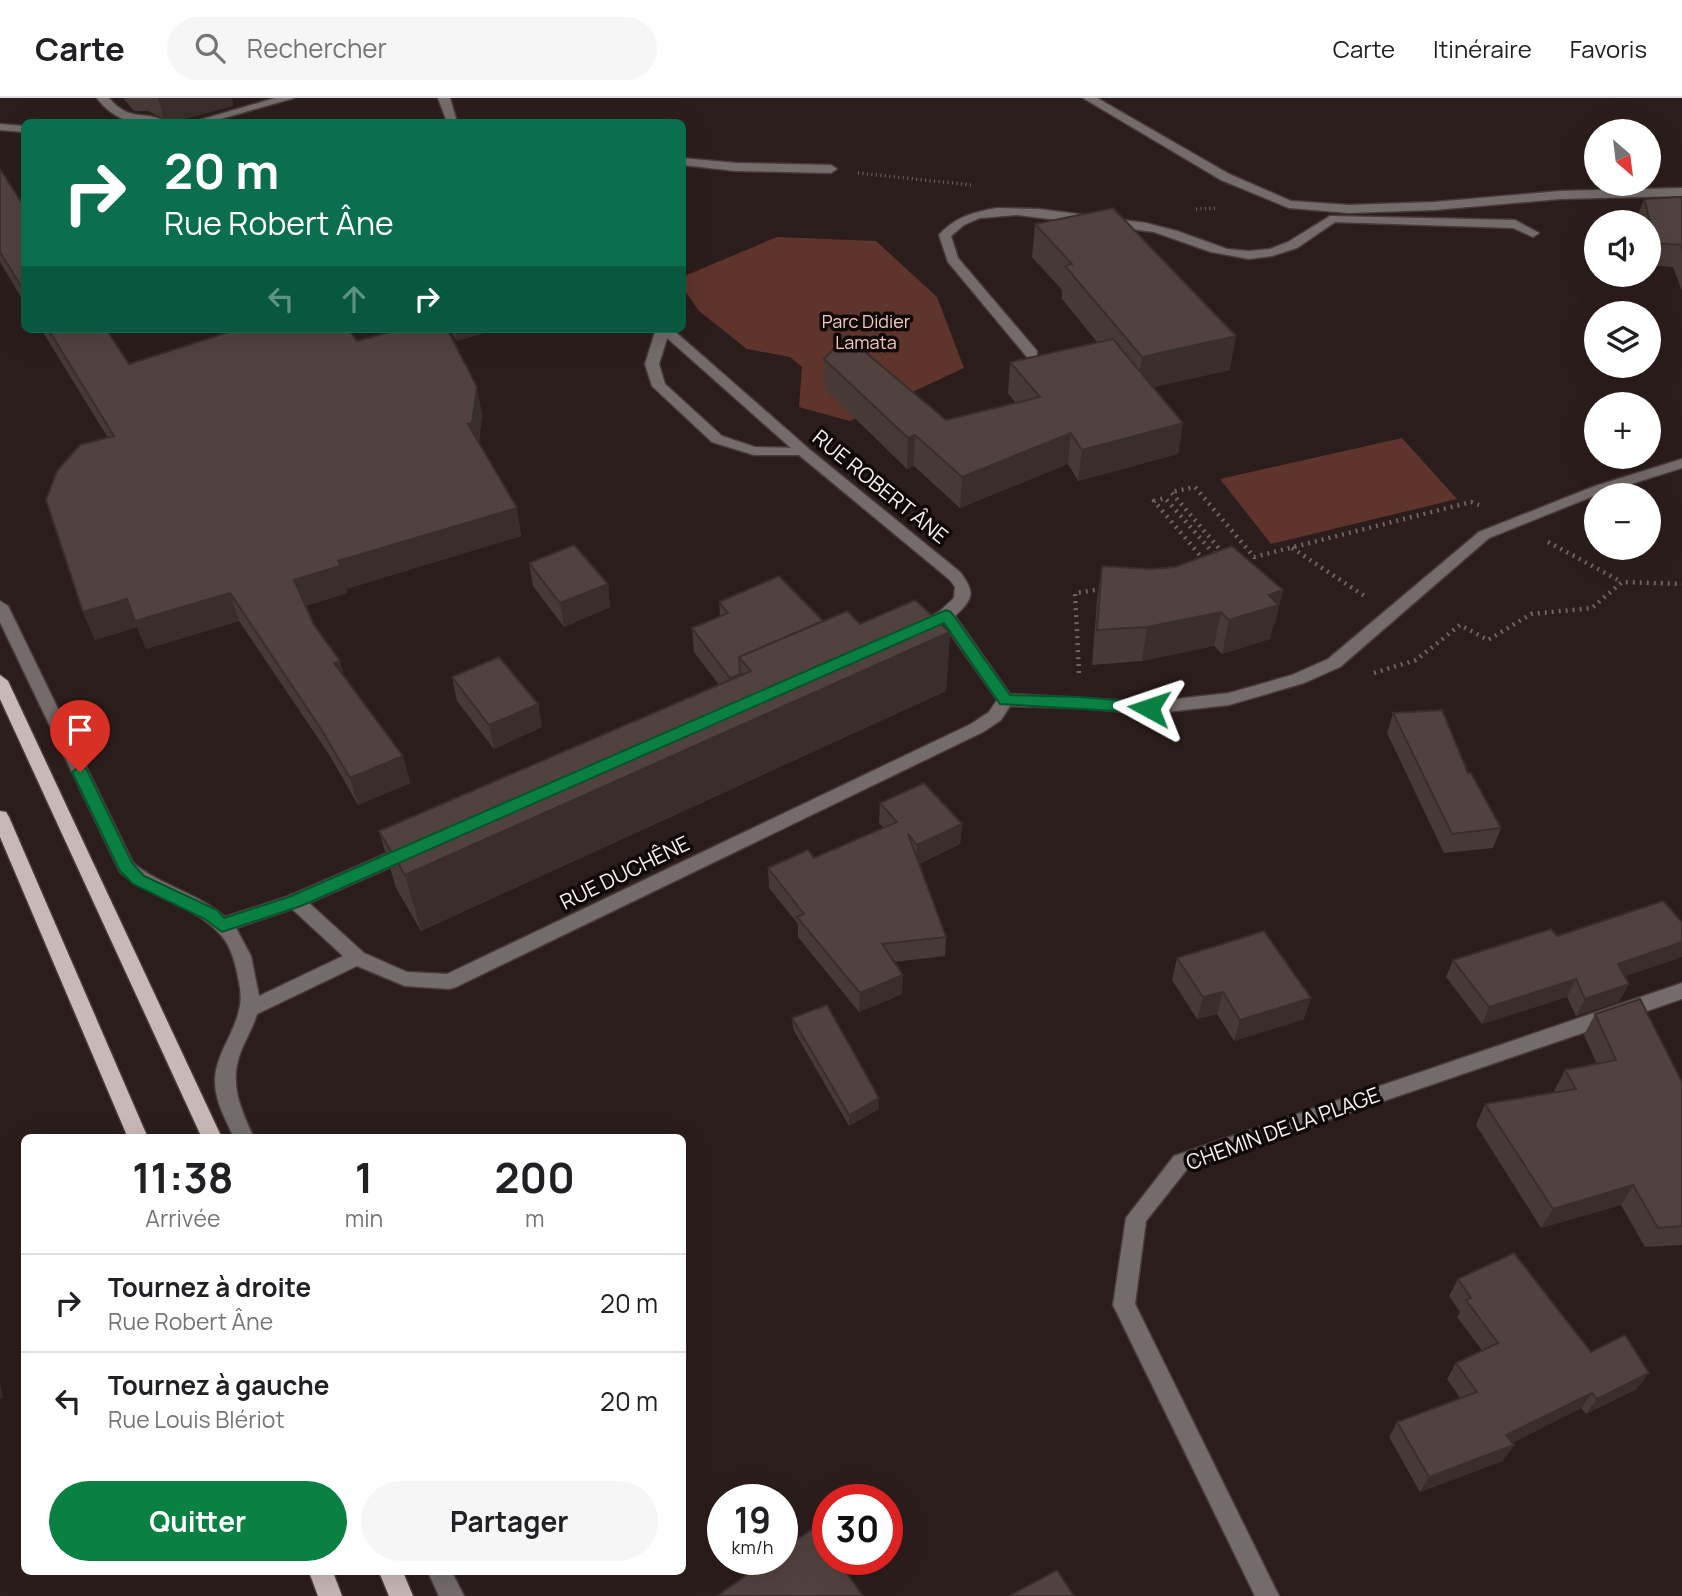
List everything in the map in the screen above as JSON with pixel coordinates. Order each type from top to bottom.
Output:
[{"type":"main road","points":[[0,681],[210,1134]]},
{"type":"main road","points":[[0,817],[136,1134]]},
{"type":"main road","points":[[322,1575],[330,1596]]},
{"type":"main road","points":[[392,1575],[401,1596]]},
{"type":"street","points":[[103,98],[114,113],[133,119]]},
{"type":"street","points":[[210,119],[288,98]]},
{"type":"street","points":[[444,98],[451,119]]},
{"type":"street","points":[[1090,98],[1225,177],[1330,220],[1515,224],[1534,233]]},
{"type":"street","points":[[0,127],[21,129]]},
{"type":"street","points":[[686,161],[736,167],[831,169]]},
{"type":"street","points":[[1289,204],[1362,208],[1560,195],[1682,192]]},
{"type":"street","points":[[1032,354],[952,259],[945,235],[954,225],[977,215],[1015,211],[1161,230],[1220,252],[1248,255],[1277,252],[1300,243],[1330,220]]},
{"type":"street","points":[[662,333],[652,364],[659,386],[717,439],[754,451],[804,452]]},
{"type":"street","name":"RUE ROBERT ÂNE","points":[[668,333],[804,452],[955,576],[963,587],[962,600],[946,615]]},
{"type":"street","points":[[905,636],[946,615],[1005,700],[1080,702],[1149,708],[1229,699],[1298,678],[1334,663],[1484,535],[1600,489],[1682,463]]},
{"type":"street","points":[[0,606],[126,867],[139,880],[211,915],[236,942],[248,982],[249,1009],[233,1043],[225,1082],[233,1114],[242,1134]]},
{"type":"street","name":"RUE DUCHÊNE","points":[[295,901],[357,958],[405,979],[449,982],[977,728],[995,716],[1005,700]]},
{"type":"street","points":[[222,925],[295,901],[422,846]]},
{"type":"street","points":[[249,1009],[357,958]]},
{"type":"street","name":"CHEMIN DE LA PLAGE","points":[[1268,1596],[1124,1305],[1136,1218],[1181,1162],[1682,991]]},
{"type":"street","points":[[442,1575],[452,1596]]},
{"type":"path","points":[[1229,560],[1171,492],[1195,487],[1254,557],[1471,502],[1622,582],[1682,584]]},
{"type":"path","points":[[1207,564],[1154,501],[1165,498],[1220,560]]},
{"type":"path","points":[[1291,547],[1390,613]]},
{"type":"path","points":[[1367,675],[1416,660],[1460,625],[1488,640],[1531,614],[1592,608],[1622,582]]},
{"type":"path","points":[[1080,702],[1075,593],[1112,589]]},
{"type":"green space","name":"Parc Didier Lamata","points":[[777,237],[876,241],[937,297],[964,368],[850,421],[799,407],[802,367],[790,357],[747,349],[699,311],[686,292],[686,275]]},
{"type":"green space","points":[[1402,438],[1457,499],[1271,544],[1220,479]]},
{"type":"building","points":[[0,169],[21,201],[21,286],[0,252]]},
{"type":"building","points":[[1682,197],[1682,248],[1681,245],[1661,243],[1661,210],[1647,210],[1644,199]]},
{"type":"building","points":[[1113,208],[1236,336],[1142,357],[1065,266],[1072,264],[1035,224]]},
{"type":"building","points":[[50,333],[109,333],[129,364],[226,333],[351,333],[357,341],[386,333],[449,333],[477,387],[472,423],[468,424],[517,508],[338,561],[340,566],[294,580],[314,625],[340,661],[334,663],[403,756],[350,778],[321,729],[230,593],[135,621],[127,599],[83,612],[46,500],[57,471],[80,445],[114,436]]},
{"type":"building","points":[[846,336],[946,420],[1040,397],[1010,362],[1113,339],[1183,423],[1082,450],[1071,433],[962,477],[915,435],[908,438],[824,359]]},
{"type":"building","points":[[574,545],[608,584],[560,603],[529,563]]},
{"type":"building","points":[[1232,546],[1283,590],[1269,595],[1278,605],[1229,620],[1221,612],[1147,627],[1097,630],[1102,566],[1151,569],[1175,567]]},
{"type":"building","points":[[779,576],[823,621],[739,657],[740,674],[730,678],[692,628],[728,613],[719,602]]},
{"type":"building","points":[[915,600],[950,632],[405,875],[379,831],[751,671],[739,657],[847,611],[860,624]]},
{"type":"building","points":[[499,657],[538,704],[489,725],[452,677]]},
{"type":"building","points":[[1442,710],[1468,773],[1471,773],[1501,828],[1452,834],[1393,713]]},
{"type":"building","points":[[924,783],[962,824],[917,845],[908,834],[946,937],[882,944],[903,975],[860,993],[797,917],[804,914],[768,868],[808,850],[814,858],[897,822],[880,803]]},
{"type":"building","points":[[1663,901],[1682,922],[1682,942],[1618,964],[1629,984],[1585,999],[1576,979],[1489,1007],[1453,960],[1551,929],[1557,936]]},
{"type":"building","points":[[1264,931],[1311,998],[1240,1020],[1223,992],[1203,997],[1177,958]]},
{"type":"building","points":[[1640,999],[1682,1082],[1682,1226],[1658,1228],[1633,1185],[1553,1209],[1485,1104],[1576,1089],[1565,1070],[1616,1060],[1595,1014]]},
{"type":"building","points":[[827,1005],[879,1098],[849,1115],[792,1018]]},
{"type":"building","points":[[1514,1253],[1591,1352],[1625,1335],[1649,1373],[1597,1399],[1592,1393],[1506,1435],[1514,1445],[1429,1477],[1397,1422],[1477,1392],[1456,1363],[1498,1343],[1466,1300],[1471,1298],[1458,1279]]},
{"type":"building","points":[[812,1529],[812,1575],[848,1575],[863,1596],[717,1596],[747,1575],[798,1575],[798,1539]]},
{"type":"building","points":[[1057,1570],[1074,1596],[1009,1596]]},
{"type":"route","points":[[80,772],[126,867],[139,880],[211,915],[222,925],[295,901],[930,625],[946,615],[1005,700],[1080,702],[1149,708]]}]
